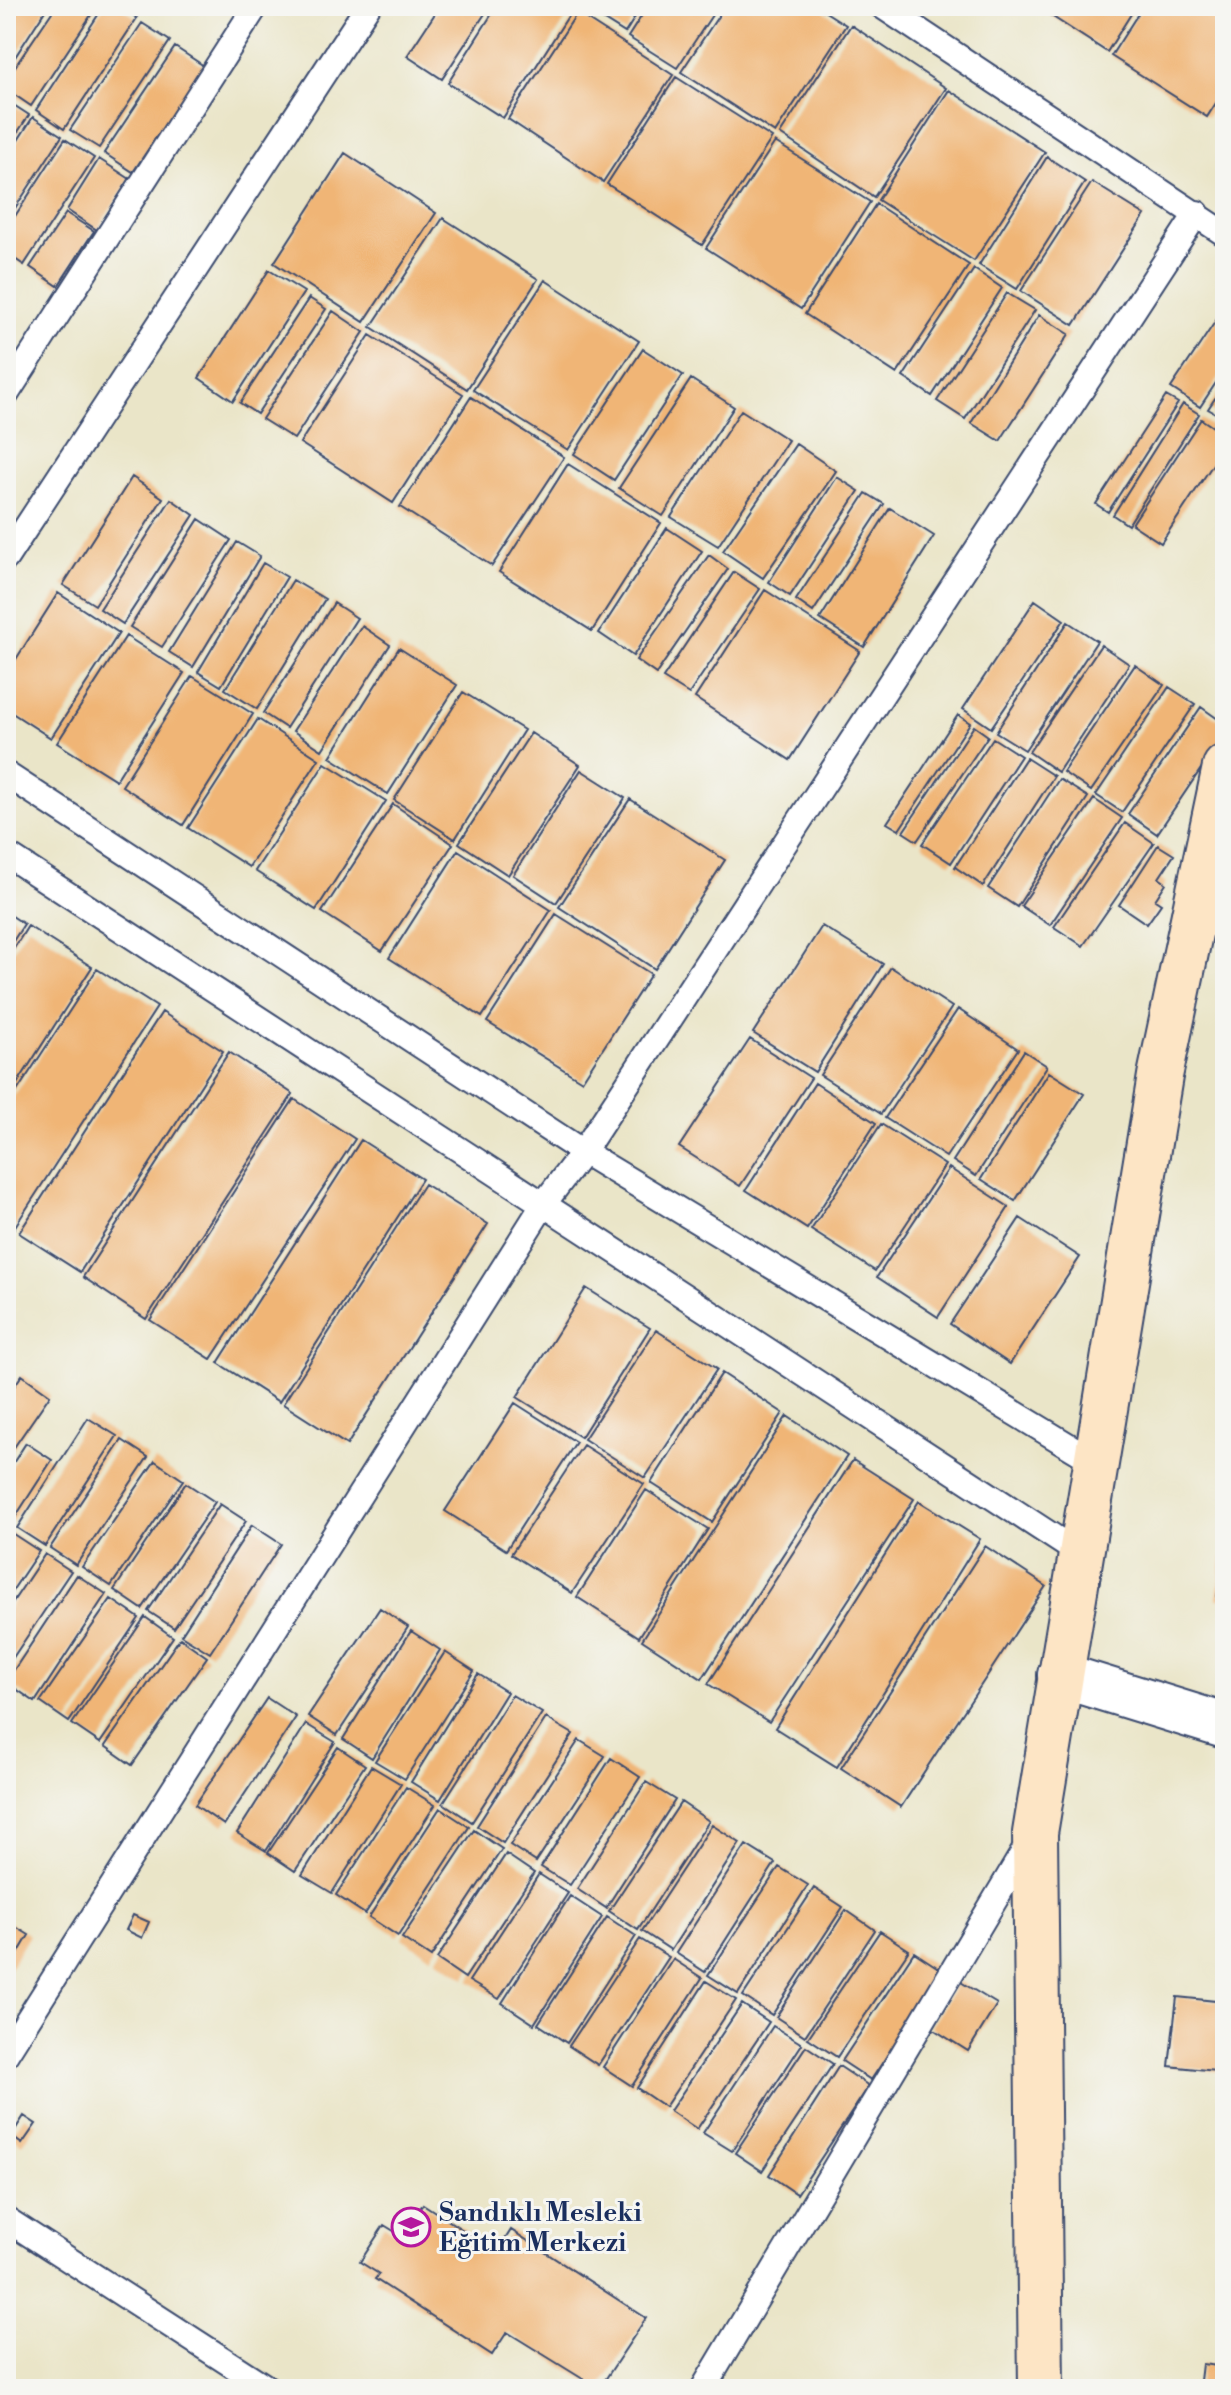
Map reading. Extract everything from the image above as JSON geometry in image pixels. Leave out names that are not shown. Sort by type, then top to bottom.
[{"type":"street","points":[[1041,2389],[1035,1833],[1160,1076],[1225,767]]},
{"type":"street","points":[[1060,1675],[1225,1726]]},
{"type":"lane","points":[[6,395],[256,6]]},
{"type":"lane","points":[[6,558],[368,6]]},
{"type":"lane","points":[[882,6],[1225,234]]},
{"type":"lane","points":[[6,2054],[545,1202],[583,1152],[1197,213]]},
{"type":"lane","points":[[6,774],[583,1152],[1094,1461]]},
{"type":"lane","points":[[6,854],[545,1202],[1080,1554]]},
{"type":"lane","points":[[703,2389],[1035,1833]]},
{"type":"lane","points":[[6,2219],[269,2389]]},
{"type":"building","points":[[48,6],[6,71],[6,8]]},
{"type":"building","points":[[56,6],[97,6],[31,106],[6,89],[6,80]]},
{"type":"building","points":[[104,6],[119,6],[137,18],[64,129],[36,110]]},
{"type":"building","points":[[440,6],[490,6],[442,79],[407,56]]},
{"type":"building","points":[[497,6],[565,6],[572,10],[503,118],[448,83]]},
{"type":"building","points":[[582,6],[642,6],[625,33]]},
{"type":"building","points":[[648,6],[718,6],[677,68],[628,37]]},
{"type":"building","points":[[725,6],[816,6],[846,25],[775,133],[681,72]]},
{"type":"building","points":[[1036,6],[1136,6],[1107,52]]},
{"type":"building","points":[[1143,6],[1225,6],[1225,89],[1207,117],[1111,56]]},
{"type":"building","points":[[577,13],[673,75],[603,182],[508,119]]},
{"type":"building","points":[[142,23],[170,41],[99,148],[70,130]]},
{"type":"building","points":[[851,25],[946,88],[874,197],[780,134]]},
{"type":"building","points":[[175,47],[204,66],[133,172],[104,153]]},
{"type":"building","points":[[676,77],[772,138],[702,245],[607,184]]},
{"type":"building","points":[[949,90],[1045,152],[974,261],[878,200]]},
{"type":"building","points":[[6,100],[29,115],[6,150]]},
{"type":"building","points":[[33,117],[62,136],[6,222],[6,159]]},
{"type":"building","points":[[65,139],[94,158],[24,265],[6,253],[6,230]]},
{"type":"building","points":[[775,142],[870,202],[801,309],[706,248]]},
{"type":"building","points":[[345,153],[436,213],[364,322],[274,263]]},
{"type":"building","points":[[1047,157],[1085,182],[1017,289],[979,265]]},
{"type":"building","points":[[99,159],[130,179],[97,230],[67,210]]},
{"type":"building","points":[[1092,182],[1145,215],[1074,325],[1021,291]]},
{"type":"building","points":[[876,204],[969,265],[897,374],[805,314]]},
{"type":"building","points":[[66,213],[94,231],[58,286],[30,267]]},
{"type":"building","points":[[443,218],[538,279],[467,389],[371,327]]},
{"type":"building","points":[[974,269],[1002,288],[932,396],[903,377]]},
{"type":"building","points":[[269,270],[304,292],[233,401],[199,378]]},
{"type":"building","points":[[545,280],[639,341],[568,450],[473,390]]},
{"type":"building","points":[[1007,293],[1035,310],[965,419],[937,401]]},
{"type":"building","points":[[309,298],[326,309],[257,414],[240,403]]},
{"type":"building","points":[[1225,307],[1225,369],[1200,407],[1171,388]]},
{"type":"building","points":[[333,311],[364,332],[294,439],[262,419]]},
{"type":"building","points":[[1039,315],[1069,334],[1000,441],[971,423]]},
{"type":"building","points":[[370,335],[463,394],[393,503],[300,443]]},
{"type":"building","points":[[643,349],[683,375],[614,480],[574,454]]},
{"type":"building","points":[[691,379],[734,407],[663,516],[619,488]]},
{"type":"building","points":[[1225,383],[1225,402],[1217,414],[1208,409]]},
{"type":"building","points":[[1166,396],[1178,403],[1108,512],[1096,504]]},
{"type":"building","points":[[471,397],[564,457],[492,566],[400,507]]},
{"type":"building","points":[[1183,404],[1199,414],[1128,525],[1113,515]]},
{"type":"building","points":[[741,410],[788,440],[718,546],[671,517]]},
{"type":"building","points":[[1201,419],[1225,435],[1225,446],[1161,543],[1132,524]]},
{"type":"building","points":[[796,444],[836,471],[763,578],[723,551]]},
{"type":"building","points":[[568,464],[661,523],[592,631],[499,572]]},
{"type":"building","points":[[132,477],[163,498],[95,605],[63,585]]},
{"type":"building","points":[[837,477],[859,491],[790,596],[769,582]]},
{"type":"building","points":[[866,493],[884,504],[813,612],[796,600]]},
{"type":"building","points":[[171,499],[194,515],[123,624],[100,609]]},
{"type":"building","points":[[890,508],[934,536],[864,647],[820,619]]},
{"type":"building","points":[[199,519],[231,540],[162,647],[130,627]]},
{"type":"building","points":[[667,528],[702,551],[633,656],[599,633]]},
{"type":"building","points":[[237,542],[260,556],[193,667],[169,652]]},
{"type":"building","points":[[709,555],[728,569],[656,674],[636,660]]},
{"type":"building","points":[[263,563],[287,577],[221,686],[198,672]]},
{"type":"building","points":[[734,572],[760,589],[689,694],[663,678]]},
{"type":"building","points":[[293,580],[325,599],[257,709],[225,689]]},
{"type":"building","points":[[765,590],[860,651],[790,760],[695,698]]},
{"type":"building","points":[[58,593],[119,633],[51,738],[6,709],[6,675]]},
{"type":"building","points":[[1035,600],[1064,620],[991,728],[963,709]]},
{"type":"building","points":[[334,603],[357,618],[286,728],[263,713]]},
{"type":"building","points":[[1068,622],[1097,641],[1025,750],[996,732]]},
{"type":"building","points":[[362,626],[390,645],[322,750],[293,731]]},
{"type":"building","points":[[126,636],[184,673],[116,780],[57,743]]},
{"type":"building","points":[[1101,645],[1129,664],[1058,772],[1029,752]]},
{"type":"building","points":[[399,648],[457,685],[388,794],[330,757]]},
{"type":"building","points":[[1135,665],[1164,685],[1091,791],[1063,772]]},
{"type":"building","points":[[192,676],[253,714],[183,825],[122,786]]},
{"type":"building","points":[[1169,687],[1195,704],[1122,812],[1096,795]]},
{"type":"building","points":[[463,692],[524,730],[455,839],[394,800]]},
{"type":"building","points":[[1201,707],[1225,724],[1225,733],[1157,834],[1128,814]]},
{"type":"building","points":[[958,715],[970,723],[899,830],[887,823]]},
{"type":"building","points":[[258,719],[319,759],[249,867],[188,828]]},
{"type":"building","points":[[974,726],[988,736],[917,841],[903,832]]},
{"type":"building","points":[[531,733],[580,765],[508,875],[459,843]]},
{"type":"building","points":[[993,738],[1021,756],[951,863],[922,844]]},
{"type":"building","points":[[1026,758],[1054,776],[983,886],[955,867]]},
{"type":"building","points":[[325,763],[386,801],[316,910],[255,871]]},
{"type":"building","points":[[581,770],[625,798],[556,903],[513,875]]},
{"type":"building","points":[[1059,779],[1088,797],[1017,907],[988,888]]},
{"type":"building","points":[[630,799],[725,860],[655,969],[559,907]]},
{"type":"building","points":[[1094,799],[1122,818],[1050,925],[1021,906]]},
{"type":"building","points":[[393,804],[453,844],[382,951],[322,912]]},
{"type":"building","points":[[1125,823],[1154,843],[1083,946],[1054,927]]},
{"type":"building","points":[[1158,845],[1174,855],[1159,878],[1166,883],[1155,900],[1161,904],[1147,924],[1119,905]]},
{"type":"building","points":[[458,850],[551,910],[482,1017],[389,958]]},
{"type":"building","points":[[6,912],[24,924],[6,952]]},
{"type":"building","points":[[556,914],[651,974],[582,1081],[487,1022]]},
{"type":"building","points":[[28,926],[92,967],[6,1101],[6,961]]},
{"type":"building","points":[[822,926],[883,964],[815,1072],[753,1033]]},
{"type":"building","points":[[891,967],[952,1007],[881,1114],[820,1075]]},
{"type":"building","points":[[97,969],[157,1007],[14,1228],[6,1223],[6,1108]]},
{"type":"building","points":[[958,1009],[1018,1049],[946,1157],[885,1118]]},
{"type":"building","points":[[162,1012],[223,1051],[80,1272],[19,1233]]},
{"type":"building","points":[[750,1039],[811,1078],[740,1186],[679,1147]]},
{"type":"building","points":[[1024,1051],[1047,1066],[976,1176],[953,1161]]},
{"type":"building","points":[[229,1052],[293,1094],[146,1319],[83,1277]]},
{"type":"building","points":[[1049,1072],[1084,1094],[1015,1201],[981,1179]]},
{"type":"building","points":[[815,1083],[876,1123],[807,1229],[746,1190]]},
{"type":"building","points":[[294,1099],[355,1139],[211,1359],[150,1320]]},
{"type":"building","points":[[881,1124],[945,1165],[875,1271],[811,1230]]},
{"type":"building","points":[[361,1140],[422,1179],[279,1402],[218,1363]]},
{"type":"building","points":[[949,1168],[1009,1207],[938,1317],[877,1277]]},
{"type":"building","points":[[424,1184],[488,1224],[347,1445],[283,1404]]},
{"type":"building","points":[[1020,1218],[1080,1257],[1010,1364],[950,1324]]},
{"type":"building","points":[[586,1288],[650,1328],[581,1437],[517,1397]]},
{"type":"building","points":[[656,1330],[717,1369],[645,1478],[584,1439]]},
{"type":"building","points":[[722,1373],[783,1413],[712,1522],[651,1483]]},
{"type":"building","points":[[22,1375],[50,1395],[6,1459],[6,1398]]},
{"type":"building","points":[[515,1403],[576,1442],[506,1550],[445,1511]]},
{"type":"building","points":[[787,1416],[847,1456],[702,1679],[642,1640]]},
{"type":"building","points":[[88,1418],[117,1436],[45,1546],[17,1528]]},
{"type":"building","points":[[122,1440],[148,1457],[76,1565],[50,1548]]},
{"type":"building","points":[[26,1443],[52,1460],[12,1522],[6,1518],[6,1474]]},
{"type":"building","points":[[583,1445],[644,1484],[572,1593],[511,1554]]},
{"type":"building","points":[[853,1460],[914,1499],[769,1722],[708,1684]]},
{"type":"building","points":[[155,1461],[183,1480],[111,1586],[82,1567]]},
{"type":"building","points":[[186,1483],[215,1502],[142,1609],[114,1590]]},
{"type":"building","points":[[646,1490],[708,1529],[639,1637],[577,1597]]},
{"type":"building","points":[[919,1501],[980,1539],[837,1767],[775,1728]]},
{"type":"building","points":[[220,1504],[246,1521],[174,1628],[148,1611]]},
{"type":"building","points":[[252,1525],[281,1544],[210,1653],[181,1635]]},
{"type":"building","points":[[10,1532],[39,1551],[6,1600],[6,1538]]},
{"type":"building","points":[[985,1546],[1046,1586],[901,1807],[841,1768]]},
{"type":"building","points":[[45,1554],[71,1571],[6,1668],[6,1612]]},
{"type":"building","points":[[1223,1555],[1225,1599],[1217,1599]]},
{"type":"building","points":[[77,1575],[106,1594],[35,1702],[6,1682]]},
{"type":"building","points":[[111,1599],[139,1618],[69,1722],[40,1702]]},
{"type":"building","points":[[380,1608],[408,1627],[337,1735],[308,1716]]},
{"type":"building","points":[[145,1617],[173,1637],[100,1743],[72,1724]]},
{"type":"building","points":[[411,1631],[440,1650],[372,1758],[343,1739]]},
{"type":"building","points":[[180,1638],[207,1657],[132,1765],[105,1746]]},
{"type":"building","points":[[445,1652],[474,1671],[405,1779],[375,1761]]},
{"type":"building","points":[[478,1674],[507,1692],[440,1800],[411,1782]]},
{"type":"building","points":[[512,1695],[542,1713],[472,1822],[443,1803]]},
{"type":"building","points":[[267,1698],[296,1717],[224,1825],[195,1805]]},
{"type":"building","points":[[546,1718],[573,1734],[503,1843],[477,1826]]},
{"type":"building","points":[[306,1724],[335,1742],[266,1851],[237,1833]]},
{"type":"building","points":[[579,1740],[605,1756],[536,1862],[510,1845]]},
{"type":"building","points":[[338,1747],[365,1765],[295,1871],[268,1853]]},
{"type":"building","points":[[611,1758],[640,1777],[570,1885],[541,1867]]},
{"type":"building","points":[[371,1766],[401,1784],[332,1893],[302,1875]]},
{"type":"building","points":[[646,1782],[675,1800],[606,1908],[577,1889]]},
{"type":"building","points":[[406,1787],[435,1805],[365,1914],[336,1895]]},
{"type":"building","points":[[681,1802],[709,1821],[638,1930],[609,1911]]},
{"type":"building","points":[[440,1808],[469,1827],[398,1936],[369,1917]]},
{"type":"building","points":[[712,1825],[740,1843],[671,1950],[642,1931]]},
{"type":"building","points":[[474,1830],[502,1849],[431,1957],[402,1938]]},
{"type":"building","points":[[746,1845],[775,1863],[705,1972],[676,1953]]},
{"type":"building","points":[[506,1854],[534,1873],[465,1978],[437,1959]]},
{"type":"building","points":[[779,1867],[808,1885],[738,1994],[708,1975]]},
{"type":"building","points":[[539,1874],[568,1893],[499,1999],[469,1981]]},
{"type":"building","points":[[814,1888],[843,1907],[772,2015],[743,1996]]},
{"type":"building","points":[[570,1896],[602,1917],[534,2024],[502,2003]]},
{"type":"building","points":[[846,1910],[875,1930],[805,2036],[776,2017]]},
{"type":"building","points":[[133,1915],[149,1922],[142,1938],[126,1930]]},
{"type":"building","points":[[607,1917],[636,1936],[567,2043],[538,2024]]},
{"type":"building","points":[[6,1921],[29,1935],[6,1974]]},
{"type":"building","points":[[880,1931],[909,1950],[837,2057],[808,2038]]},
{"type":"building","points":[[640,1939],[669,1957],[598,2065],[569,2046]]},
{"type":"building","points":[[914,1952],[943,1971],[871,2080],[842,2061]]},
{"type":"building","points":[[673,1959],[702,1978],[632,2086],[603,2067]]},
{"type":"building","points":[[706,1981],[736,2000],[665,2107],[637,2088]]},
{"type":"building","points":[[959,1981],[997,2004],[968,2051],[930,2027]]},
{"type":"building","points":[[1177,1997],[1225,2002],[1225,2072],[1169,2066]]},
{"type":"building","points":[[742,2004],[769,2022],[697,2129],[670,2111]]},
{"type":"building","points":[[773,2026],[802,2044],[732,2151],[703,2133]]},
{"type":"building","points":[[806,2046],[833,2064],[762,2171],[735,2153]]},
{"type":"building","points":[[839,2066],[869,2086],[797,2194],[769,2175]]},
{"type":"building","points":[[24,2116],[36,2124],[22,2144],[11,2136]]},
{"type":"building","points":[[423,2204],[497,2252],[511,2230],[646,2318],[599,2389],[507,2332],[492,2355],[375,2279],[379,2274],[360,2262],[384,2225],[402,2236]]},
{"type":"building","points":[[1202,2364],[1225,2367],[1225,2389],[1199,2389]]},
{"type":"place","name":"Sandıklı Mesleki Eğitim Merkezi","points":[[411,2227]]}]
